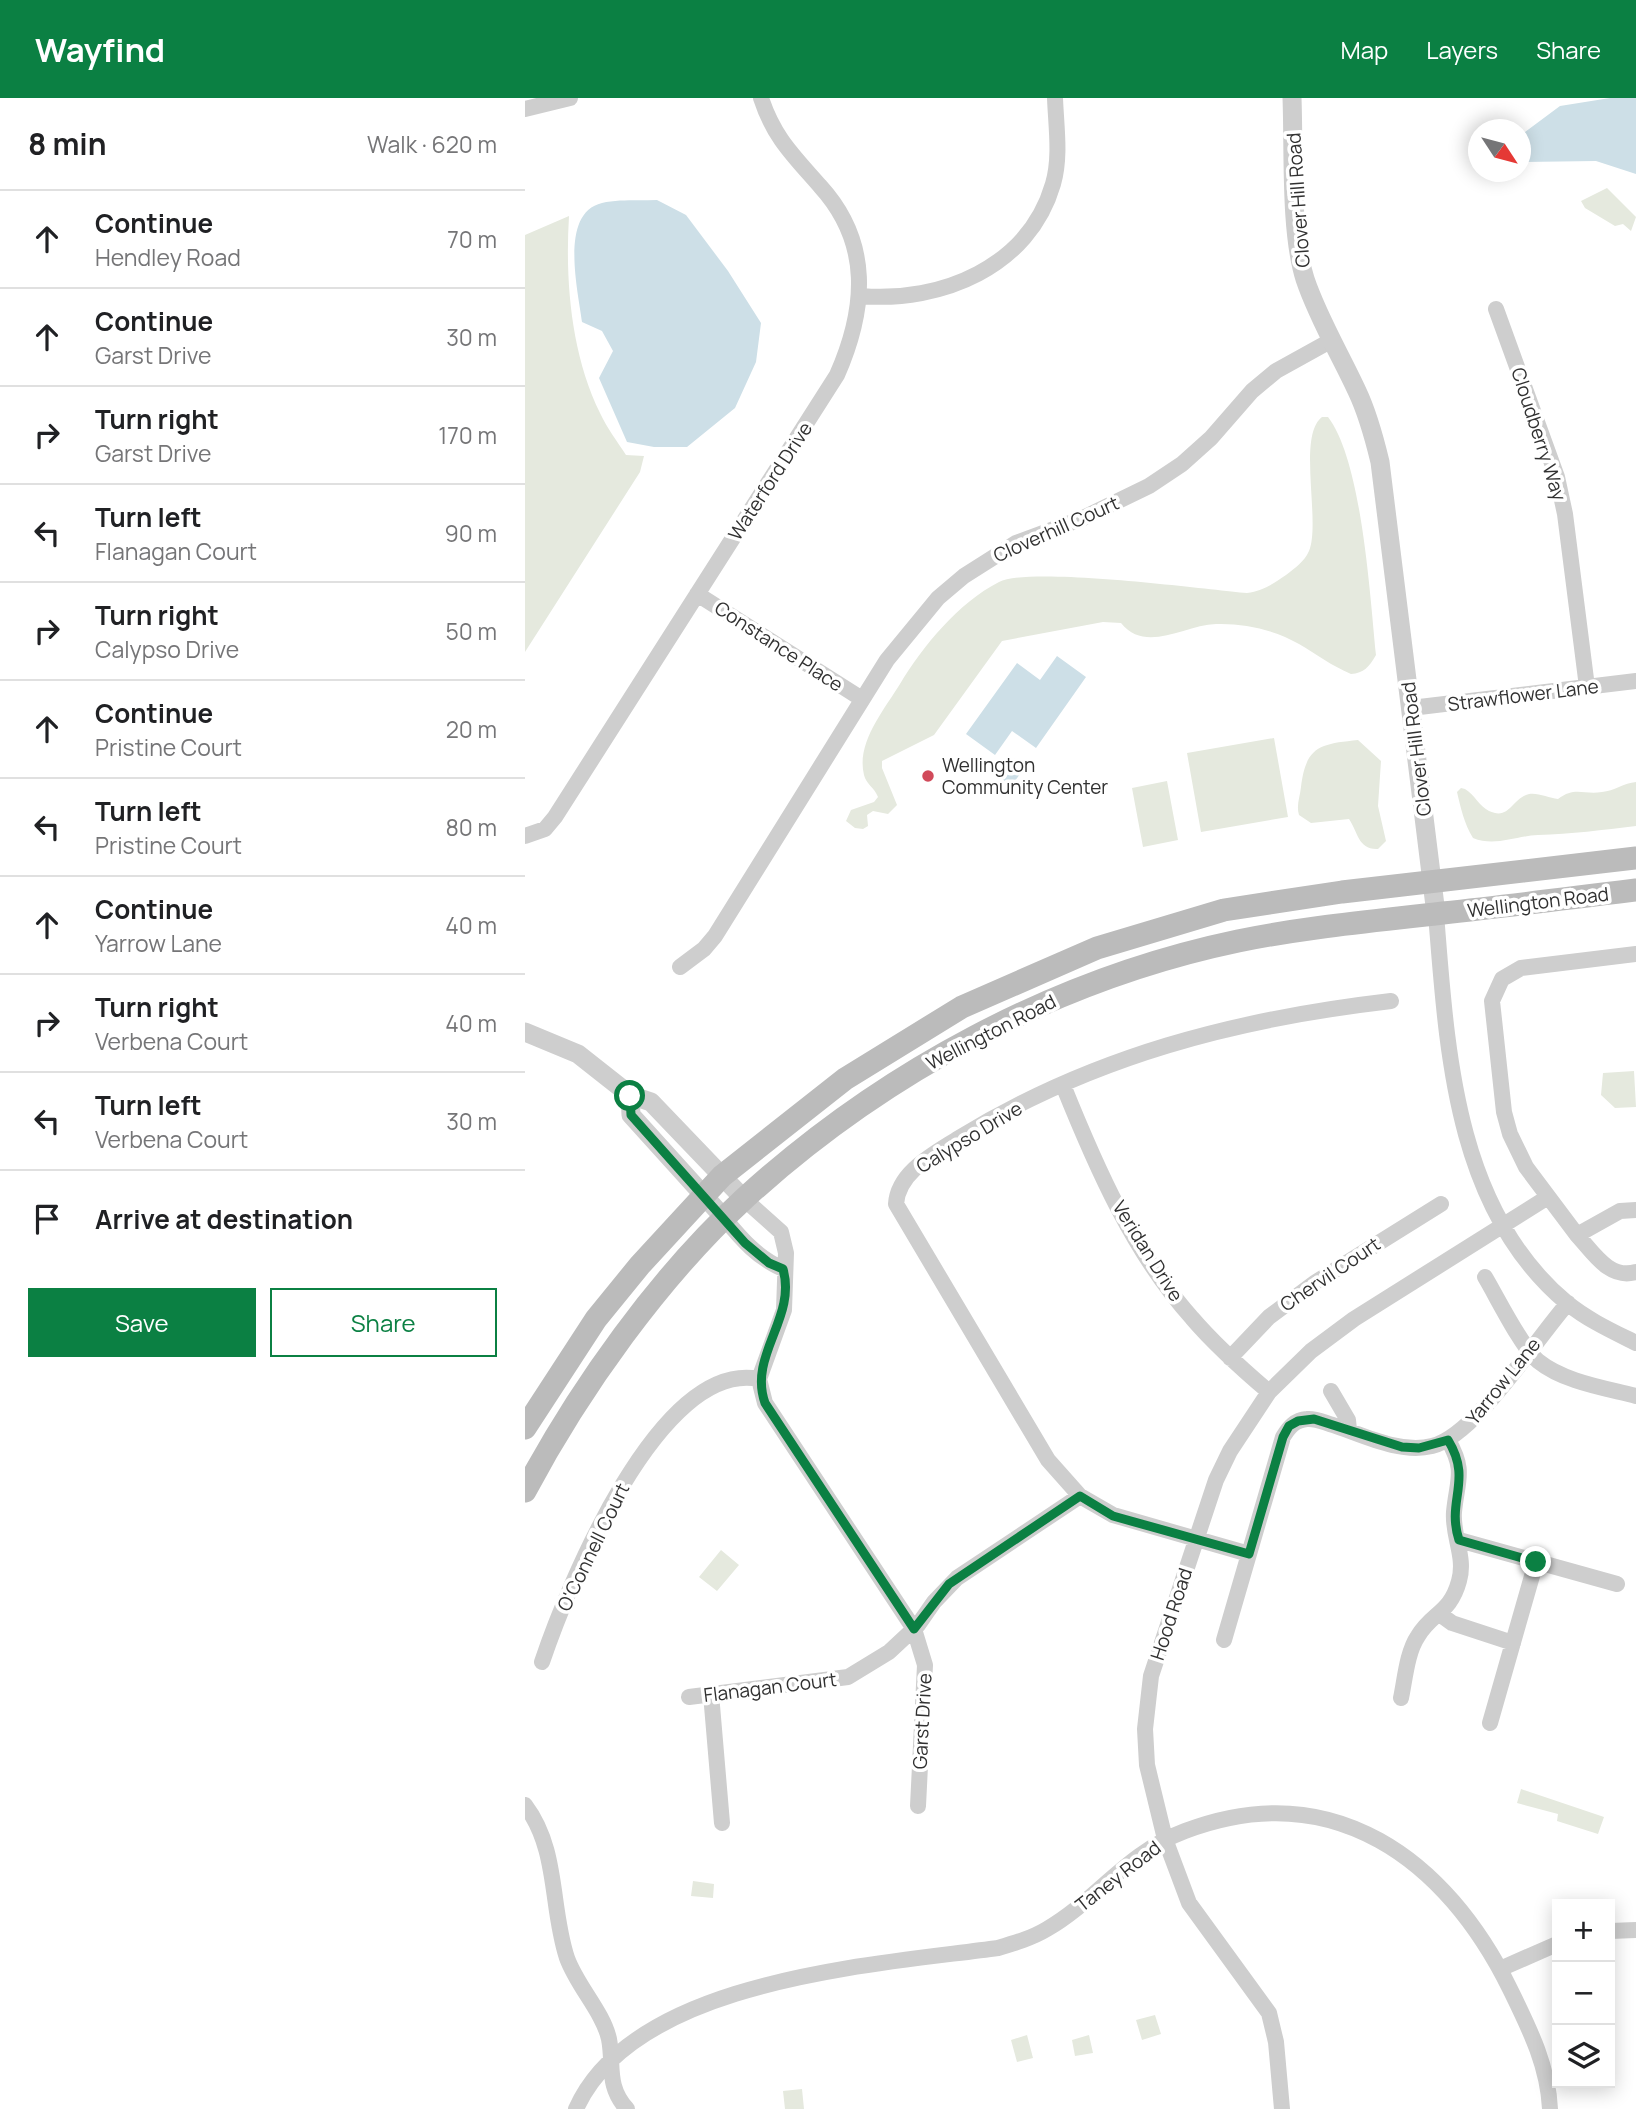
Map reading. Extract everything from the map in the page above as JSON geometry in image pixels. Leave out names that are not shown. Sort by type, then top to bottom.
[{"type":"main road","name":"Wellington Road","points":[[525,1428],[596,1319],[722,1176],[803,1110],[881,1054],[962,1007],[1097,948],[1224,910],[1636,858]]},
{"type":"main road","name":"Wellington Road","points":[[525,1491],[563,1424],[619,1341],[744,1199],[788,1161],[886,1088],[977,1036],[1060,997],[1145,966],[1238,941],[1313,927],[1636,890]]},
{"type":"street","points":[[525,109],[570,98]]},
{"type":"street","name":"Waterford Drive","points":[[525,836],[545,829],[555,817],[837,375],[848,351],[861,296],[860,276],[848,229],[828,194],[793,159],[778,138],[761,98]]},
{"type":"street","points":[[861,296],[903,298],[956,286],[997,262],[1021,239],[1047,203],[1054,181],[1057,159],[1055,98]]},
{"type":"street","name":"Clover Hill Road","points":[[1291,98],[1299,248],[1313,300],[1358,392],[1372,428],[1380,462],[1436,914],[1454,1085],[1476,1167],[1502,1224],[1534,1270],[1568,1303],[1636,1343]]},
{"type":"street","name":"Cloudberry Way","points":[[1496,309],[1557,477],[1565,514],[1587,687]]},
{"type":"street","name":"Cloverhill Court","points":[[680,967],[704,949],[715,936],[862,699],[916,622],[964,576],[1016,543],[1081,519],[1149,486],[1182,464],[1211,438],[1252,391],[1276,371],[1332,340]]},
{"type":"street","name":"Constance Place","points":[[697,594],[862,699]]},
{"type":"street","name":"Strawflower Lane","points":[[1411,708],[1636,681]]},
{"type":"street","points":[[1636,954],[1521,968],[1502,979],[1495,989],[1492,1001],[1504,1112],[1519,1155],[1577,1235],[1611,1270],[1620,1274],[1636,1272]]},
{"type":"street","name":"Calypso Drive","points":[[1249,1554],[1196,1537],[1113,1516],[1080,1496],[1048,1460],[896,1204],[901,1182],[930,1158],[984,1123],[1134,1054],[1204,1034],[1276,1018],[1391,1001]]},
{"type":"street","points":[[525,1032],[578,1054],[630,1096],[651,1102],[744,1199],[781,1232],[786,1253],[783,1269],[787,1282],[784,1310],[759,1379]]},
{"type":"street","name":"Veridan Drive","points":[[1063,1085],[1096,1162],[1144,1253],[1191,1318],[1230,1358],[1269,1392]]},
{"type":"street","points":[[630,1096],[631,1115],[745,1243],[769,1263],[783,1269]]},
{"type":"street","name":"Hood Road","points":[[1282,2109],[1276,2042],[1269,2013],[1189,1903],[1165,1839],[1147,1765],[1147,1700],[1151,1676],[1196,1537],[1230,1451],[1269,1392],[1331,1335],[1548,1197]]},
{"type":"street","name":"Chervil Court","points":[[1230,1358],[1269,1317],[1297,1296],[1378,1241],[1441,1204]]},
{"type":"street","points":[[1577,1235],[1620,1211],[1636,1210]]},
{"type":"street","points":[[1485,1277],[1535,1359],[1550,1369],[1636,1396]]},
{"type":"street","name":"Yarrow Lane","points":[[1249,1554],[1283,1437],[1289,1426],[1308,1419],[1402,1447],[1419,1448],[1448,1440],[1474,1419],[1568,1303]]},
{"type":"street","name":"O'Connell Court","points":[[542,1662],[593,1537],[612,1500],[646,1450],[680,1412],[710,1387],[733,1377],[759,1379]]},
{"type":"street","name":"Garst Drive","points":[[759,1379],[765,1403],[914,1629],[925,1665],[918,1806]]},
{"type":"street","points":[[1331,1391],[1348,1420],[1349,1430]]},
{"type":"street","points":[[1401,1698],[1415,1640],[1426,1624],[1441,1615],[1453,1599],[1460,1579],[1459,1540],[1454,1524],[1461,1483],[1460,1468],[1448,1440]]},
{"type":"street","name":"Flanagan Court","points":[[688,1697],[848,1677],[888,1652],[914,1629],[949,1584],[1080,1496]]},
{"type":"street","points":[[1459,1540],[1617,1584]]},
{"type":"street","points":[[1224,1640],[1249,1554]]},
{"type":"street","points":[[1490,1723],[1536,1562]]},
{"type":"street","points":[[1441,1615],[1452,1623],[1513,1643]]},
{"type":"street","points":[[711,1694],[722,1823]]},
{"type":"street","points":[[525,1805],[546,1846],[568,1958],[609,2039],[614,2091],[627,2109]]},
{"type":"street","name":"Taney Road","points":[[576,2109],[595,2076],[610,2060],[644,2034],[725,1997],[757,1986],[798,1977],[998,1948],[1023,1940],[1069,1914],[1107,1879],[1165,1839],[1202,1825],[1264,1814],[1320,1818],[1350,1827],[1395,1849],[1446,1891],[1479,1932],[1500,1969],[1538,2049],[1550,2109]]},
{"type":"street","points":[[1615,1931],[1636,1930]]},
{"type":"street","points":[[1500,1969],[1552,1946]]},
{"type":"shaded area","points":[[1610,98],[1636,98],[1636,174],[1596,161],[1531,162],[1531,128],[1560,106]]},
{"type":"shaded area","points":[[1607,188],[1636,217],[1631,231],[1623,224],[1615,226],[1585,208],[1581,201]]},
{"type":"shaded area","points":[[657,200],[686,215],[728,271],[761,323],[756,362],[735,408],[687,447],[654,447],[627,442],[599,378],[613,351],[602,331],[582,322],[577,291],[574,254],[576,237],[580,221],[589,210],[602,203]]},
{"type":"shaded area","points":[[569,216],[569,291],[582,366],[600,413],[626,455],[644,456],[640,472],[525,652],[525,235]]},
{"type":"shaded area","points":[[1322,417],[1328,417],[1340,437],[1357,496],[1363,530],[1376,655],[1366,669],[1351,674],[1290,639],[1259,628],[1237,625],[1216,624],[1154,637],[1131,632],[1121,623],[1103,622],[1002,641],[934,735],[882,761],[882,768],[897,805],[888,814],[873,811],[867,815],[868,826],[863,829],[855,828],[846,821],[851,810],[874,802],[878,797],[865,778],[864,751],[873,727],[919,655],[969,601],[999,582],[1045,576],[1079,577],[1247,593],[1268,587],[1302,562],[1309,551],[1312,538],[1311,442],[1315,427]]},
{"type":"shaded area","points":[[1057,656],[1086,677],[1036,748],[1012,731],[995,755],[966,734],[1017,663],[1040,680]]},
{"type":"shaded area","points":[[1274,738],[1288,817],[1201,832],[1187,753]]},
{"type":"shaded area","points":[[1358,740],[1381,761],[1378,806],[1386,841],[1378,849],[1371,849],[1362,843],[1349,819],[1311,823],[1299,815],[1298,811],[1303,773],[1311,755],[1334,743]]},
{"type":"shaded area","points":[[1014,758],[1026,766],[1012,785],[1003,787],[1000,777]]},
{"type":"shaded area","points":[[1167,781],[1178,840],[1143,847],[1132,788]]},
{"type":"shaded area","points":[[1636,782],[1636,826],[1497,841],[1473,838],[1457,792],[1461,788],[1465,789],[1489,811],[1501,813],[1530,794],[1558,799],[1569,793],[1595,793]]},
{"type":"shaded area","points":[[1634,1071],[1636,1107],[1615,1108],[1601,1095],[1603,1073]]},
{"type":"shaded area","points":[[721,1550],[739,1565],[717,1591],[699,1577]]},
{"type":"shaded area","points":[[1521,1789],[1604,1817],[1598,1834],[1557,1821],[1558,1814],[1517,1803]]},
{"type":"shaded area","points":[[693,1881],[714,1884],[713,1898],[691,1896]]},
{"type":"shaded area","points":[[1155,2015],[1161,2034],[1142,2040],[1136,2020]]},
{"type":"shaded area","points":[[1027,2035],[1033,2058],[1017,2062],[1011,2040]]},
{"type":"shaded area","points":[[1089,2035],[1093,2053],[1075,2056],[1072,2040]]},
{"type":"shaded area","points":[[802,2089],[804,2109],[785,2109],[783,2091]]},
{"type":"place","name":"Wellington Community Center","points":[[928,776]]},
{"type":"route","points":[[630,1096],[631,1115],[745,1243],[769,1263],[783,1269],[787,1296],[761,1367],[759,1388],[765,1403],[914,1629],[949,1584],[1080,1496],[1113,1516],[1196,1537],[1249,1554],[1283,1437],[1289,1426],[1308,1419],[1402,1447],[1434,1446],[1448,1440],[1460,1468],[1461,1483],[1454,1509],[1454,1524],[1459,1540],[1536,1562]]}]
